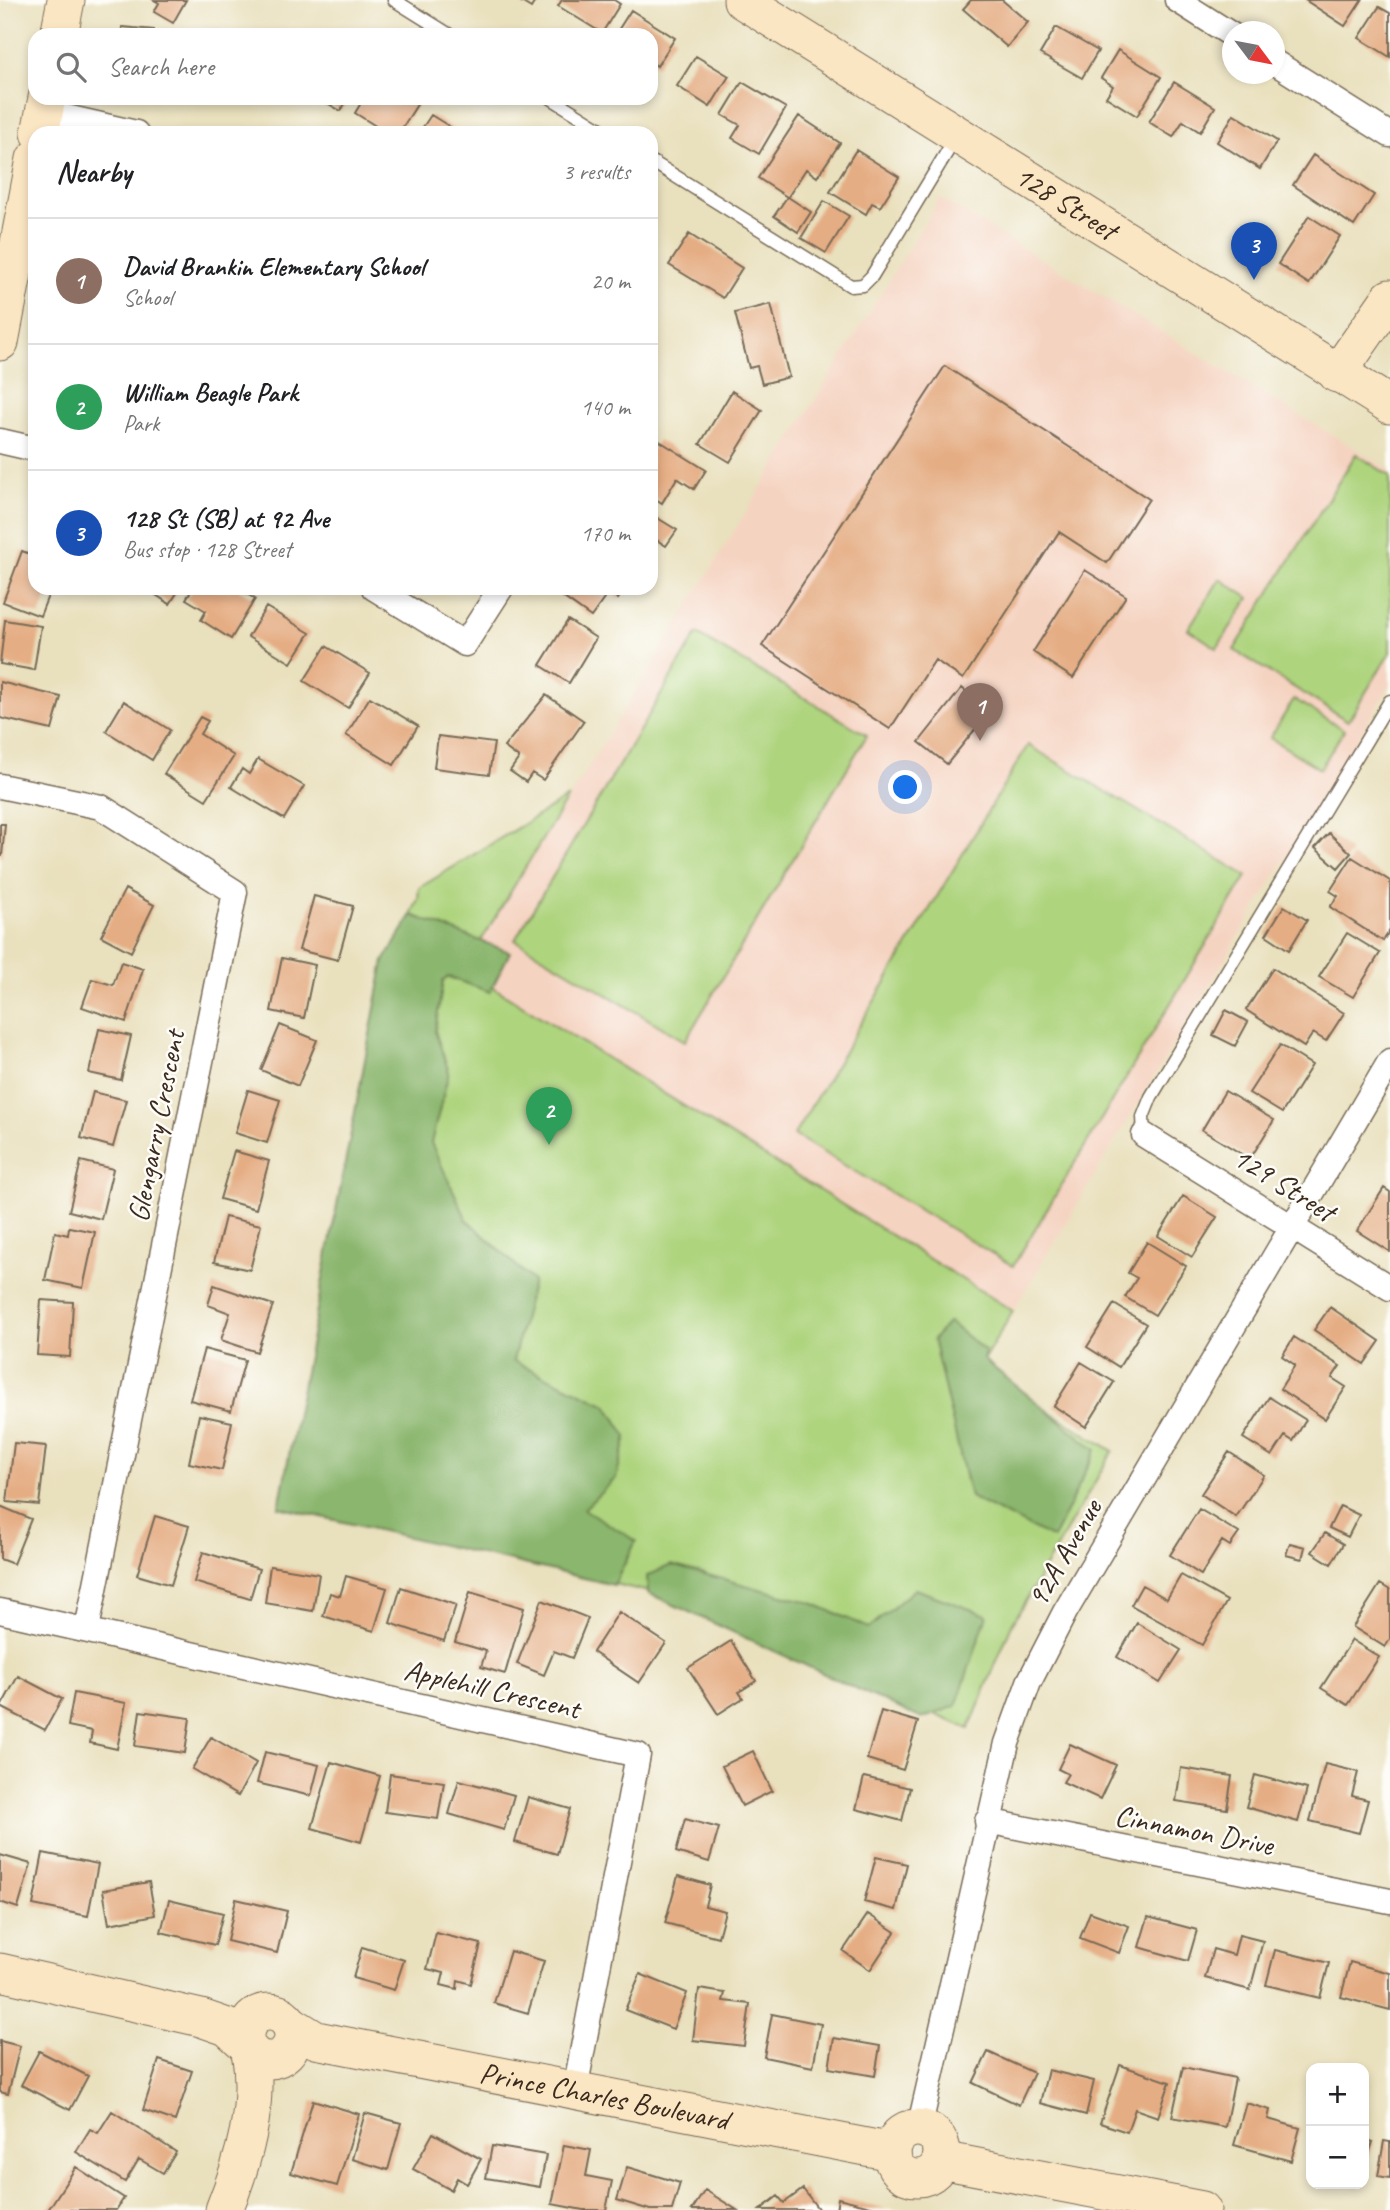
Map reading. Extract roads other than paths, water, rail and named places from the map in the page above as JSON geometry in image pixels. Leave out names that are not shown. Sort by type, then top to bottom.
[{"type":"street","points":[[60,28],[66,0]]},
{"type":"street","name":"128 Street","points":[[742,0],[1390,405]]},
{"type":"street","points":[[1177,0],[1222,28]]},
{"type":"street","points":[[1285,68],[1390,135]]},
{"type":"street","points":[[44,114],[102,126]]},
{"type":"street","points":[[0,342],[28,196]]},
{"type":"street","points":[[1337,374],[1390,298]]},
{"type":"street","points":[[0,441],[28,447]]},
{"type":"street","points":[[385,595],[465,644],[496,595]]},
{"type":"street","name":"Glengarry Crescent","points":[[0,786],[101,807],[235,892],[87,1629]]},
{"type":"street","name":"92A Avenue","points":[[906,2141],[1007,1743],[1029,1682],[1065,1612],[1390,1061]]},
{"type":"street","name":"129 Street","points":[[1144,1135],[1390,1288]]},
{"type":"street","name":"Applehill Crescent","points":[[0,1611],[638,1755],[575,2090]]},
{"type":"street","name":"Cinnamon Drive","points":[[987,1821],[1390,1900]]},
{"type":"street","name":"Prince Charles Boulevard","points":[[0,1972],[201,2018],[275,2040],[906,2141]]},
{"type":"street","points":[[224,2210],[239,2174],[252,2110],[275,2040]]},
{"type":"street","points":[[906,2141],[895,2165],[900,2172],[915,2178],[931,2174],[941,2160],[1202,2210]]},
{"type":"lane","points":[[394,0],[439,28]]},
{"type":"lane","points":[[562,105],[596,126]]},
{"type":"lane","points":[[658,165],[851,286],[863,285],[872,275],[957,136]]},
{"type":"lane","points":[[1144,1135],[1143,1117],[1151,1097],[1390,701]]},
{"type":"place","name":"128 St (SB) at 92 Ave","points":[[1254,280]]},
{"type":"place","name":"David Brankin Elementary School","points":[[980,741]]},
{"type":"place","name":"William Beagle Park","points":[[549,1145]]}]
